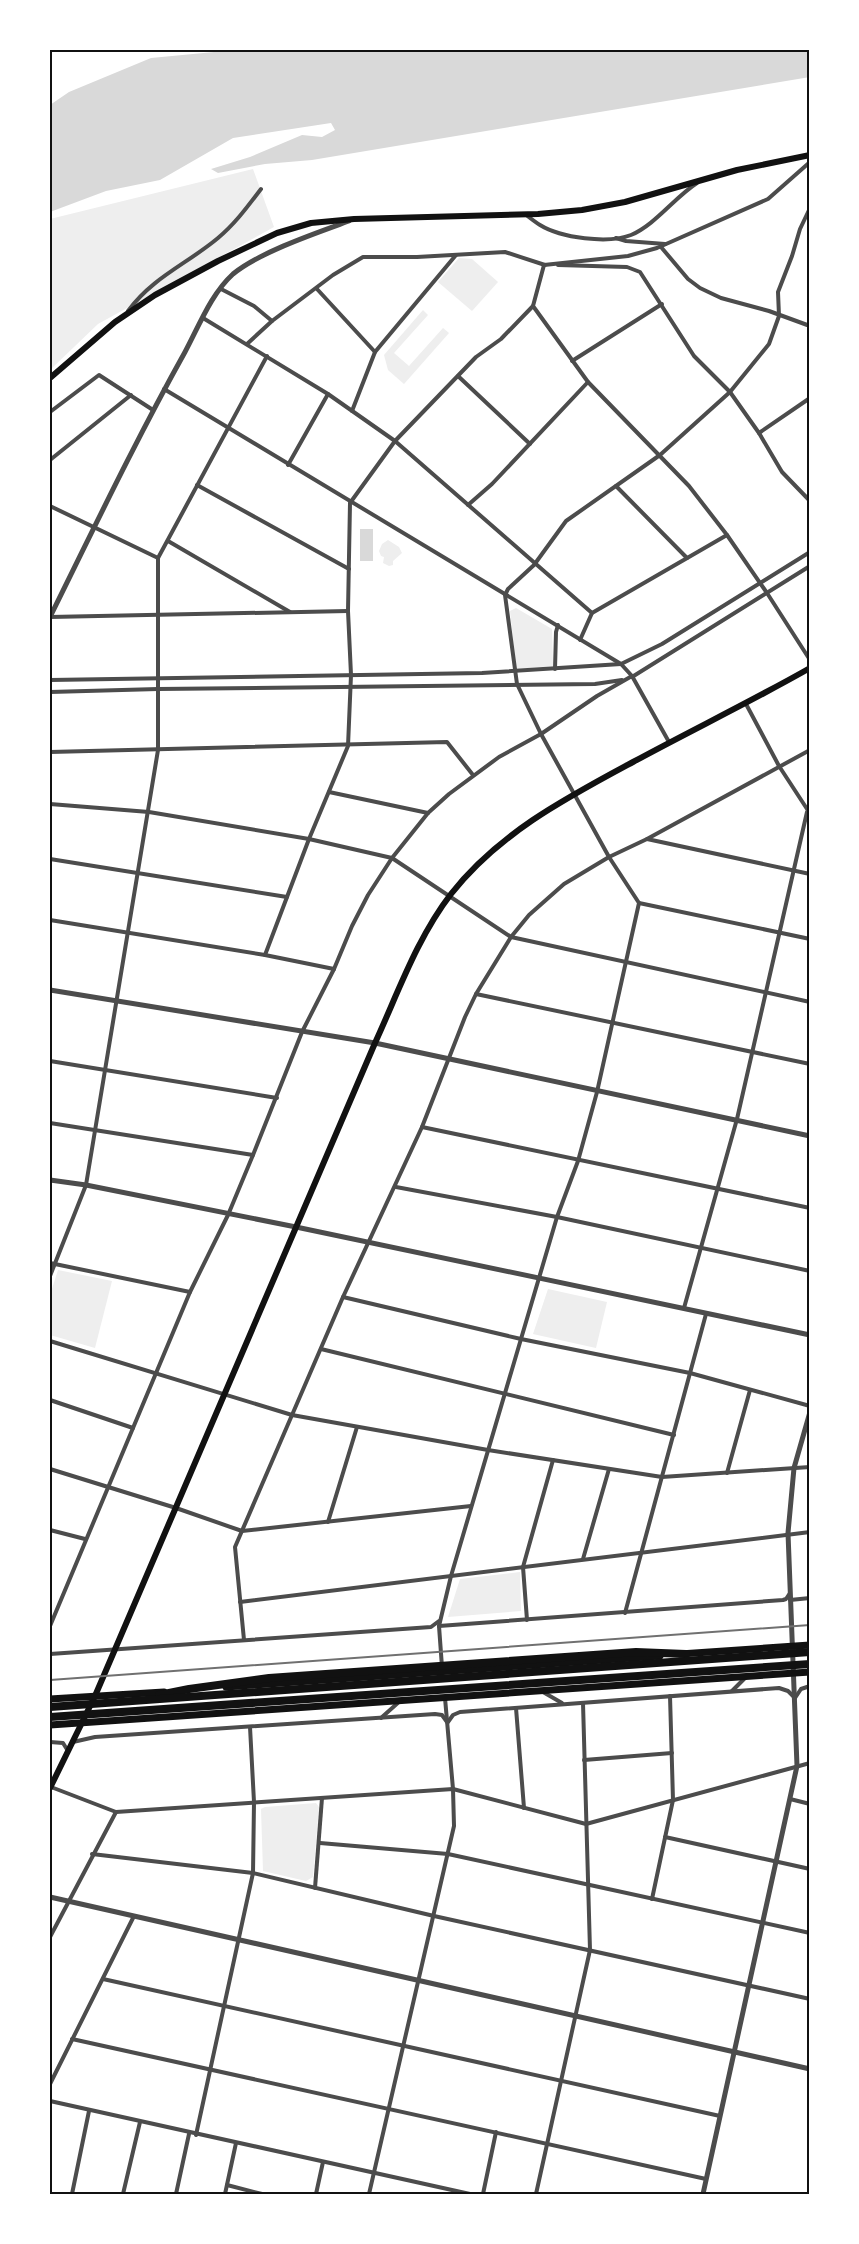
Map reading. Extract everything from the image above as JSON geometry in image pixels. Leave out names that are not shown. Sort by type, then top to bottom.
[{"type":"highway","points":[[50,1699],[810,1645]]},
{"type":"highway","points":[[129,1702],[189,1689],[269,1678],[636,1652],[686,1654]]},
{"type":"highway","points":[[50,1707],[810,1652]]},
{"type":"highway","points":[[50,1717],[810,1665]]},
{"type":"highway","points":[[50,1725],[810,1672]]},
{"type":"main road","points":[[50,378],[124,316],[155,295],[277,233],[311,223],[354,219],[582,210],[625,202],[737,170],[810,155]]},
{"type":"main road","points":[[50,1787],[95,1696],[375,1043],[419,945],[450,895],[469,872],[500,843],[530,820],[669,742],[746,704],[810,668]]},
{"type":"street","points":[[544,265],[628,256],[661,247],[768,199],[810,162]]},
{"type":"street","points":[[525,214],[542,227],[573,236],[589,239],[632,235],[700,181]]},
{"type":"street","points":[[124,316],[139,295],[160,277],[220,237],[261,189]]},
{"type":"street","points":[[810,208],[800,229],[778,292],[779,314],[769,344],[730,392],[660,455],[566,521],[534,565],[508,589],[505,595],[517,684],[541,734],[609,857],[639,903],[810,939]]},
{"type":"street","points":[[348,611],[50,617],[153,410],[220,289],[234,274],[258,260],[296,241],[354,219]]},
{"type":"street","points":[[615,238],[667,244]]},
{"type":"street","points":[[661,247],[688,279],[700,288],[738,304],[779,314],[810,326]]},
{"type":"street","points":[[247,344],[272,321],[317,289],[333,274],[363,257],[505,252],[544,265],[627,267],[640,272],[694,356],[730,392],[759,433],[782,472],[810,501]]},
{"type":"street","points":[[352,411],[375,352],[456,255]]},
{"type":"street","points":[[265,955],[309,839],[348,746],[351,675],[348,611],[350,503],[395,441],[476,357],[501,339],[534,306],[544,265]]},
{"type":"street","points":[[220,289],[254,306],[272,321]]},
{"type":"street","points":[[317,289],[375,352]]},
{"type":"street","points":[[572,361],[662,304]]},
{"type":"street","points":[[534,306],[588,382],[689,486],[760,582],[810,660]]},
{"type":"street","points":[[203,318],[328,394],[395,441],[534,565],[592,613]]},
{"type":"street","points":[[50,1276],[52,1263],[86,1185],[149,812],[158,750],[158,558],[267,356]]},
{"type":"street","points":[[50,412],[99,375],[153,410]]},
{"type":"street","points":[[458,376],[530,444]]},
{"type":"street","points":[[468,505],[492,484],[588,382]]},
{"type":"street","points":[[164,389],[621,664],[632,676],[669,742]]},
{"type":"street","points":[[288,465],[328,394]]},
{"type":"street","points":[[50,460],[131,395]]},
{"type":"street","points":[[759,433],[809,400]]},
{"type":"street","points":[[197,485],[349,569]]},
{"type":"street","points":[[616,486],[687,558]]},
{"type":"street","points":[[50,506],[158,558]]},
{"type":"street","points":[[580,640],[592,613],[727,535]]},
{"type":"street","points":[[168,541],[290,612]]},
{"type":"street","points":[[50,680],[515,672],[621,664],[662,644],[810,552]]},
{"type":"street","points":[[50,1626],[190,1292],[228,1215],[302,1032],[368,895],[392,858],[428,813],[473,775],[810,566]]},
{"type":"street","points":[[555,669],[558,625]]},
{"type":"street","points":[[50,692],[158,688],[595,684],[618,681],[632,676]]},
{"type":"street","points":[[684,1309],[737,1119],[808,812],[779,766],[746,704]]},
{"type":"street","points":[[50,752],[447,742],[473,775]]},
{"type":"street","points":[[244,1640],[235,1547],[343,1297],[396,1187],[476,994],[511,937],[529,915],[564,884],[609,857],[647,839],[810,750]]},
{"type":"street","points":[[329,792],[428,813]]},
{"type":"street","points":[[50,804],[149,812],[309,839],[392,858],[511,937],[810,1002]]},
{"type":"street","points":[[647,839],[810,874]]},
{"type":"street","points":[[50,859],[287,897]]},
{"type":"street","points":[[369,2194],[454,1826],[440,1620],[471,1506],[557,1217],[578,1161],[597,1092],[639,903]]},
{"type":"street","points":[[50,920],[265,955],[334,969]]},
{"type":"street","points":[[50,990],[375,1043],[810,1136]]},
{"type":"street","points":[[476,994],[810,1064]]},
{"type":"street","points":[[50,1061],[277,1098]]},
{"type":"street","points":[[50,1123],[253,1155]]},
{"type":"street","points":[[422,1127],[810,1208]]},
{"type":"street","points":[[50,1180],[86,1185],[296,1227],[810,1335]]},
{"type":"street","points":[[396,1187],[701,1246],[810,1271]]},
{"type":"street","points":[[52,1263],[190,1292]]},
{"type":"street","points":[[343,1297],[521,1339],[690,1373],[810,1406]]},
{"type":"street","points":[[626,1613],[706,1314]]},
{"type":"street","points":[[50,1341],[155,1375],[292,1415],[553,1460],[662,1477],[810,1467]]},
{"type":"street","points":[[321,1348],[674,1435]]},
{"type":"street","points":[[727,1473],[750,1389]]},
{"type":"street","points":[[50,1400],[133,1428]]},
{"type":"street","points":[[703,2194],[797,1766],[788,1533],[794,1468],[810,1412]]},
{"type":"street","points":[[328,1522],[357,1427]]},
{"type":"street","points":[[527,1620],[523,1567],[553,1460]]},
{"type":"street","points":[[583,1559],[609,1468]]},
{"type":"street","points":[[50,1469],[242,1531],[471,1506]]},
{"type":"street","points":[[50,1530],[85,1539]]},
{"type":"street","points":[[240,1602],[810,1532]]},
{"type":"street","points":[[439,1626],[783,1600],[790,1592]]},
{"type":"street","points":[[790,1600],[810,1598]]},
{"type":"street","points":[[50,1654],[431,1627],[440,1620]]},
{"type":"street","points":[[731,1692],[746,1677]]},
{"type":"street","points":[[795,1698],[801,1689],[810,1686]]},
{"type":"street","points":[[448,1723],[456,1713],[779,1688],[788,1691],[795,1698]]},
{"type":"street","points":[[541,1691],[565,1704]]},
{"type":"street","points":[[652,1899],[673,1800],[670,1696]]},
{"type":"street","points":[[381,1718],[400,1700]]},
{"type":"street","points":[[536,2194],[590,1950],[583,1703]]},
{"type":"street","points":[[516,1707],[524,1808]]},
{"type":"street","points":[[73,1742],[95,1737],[438,1714],[448,1723]]},
{"type":"street","points":[[196,2135],[253,1873],[254,1802],[250,1727]]},
{"type":"street","points":[[50,1742],[63,1743],[68,1751]]},
{"type":"street","points":[[584,1760],[672,1753]]},
{"type":"street","points":[[50,1787],[116,1812],[453,1789],[586,1824],[810,1763]]},
{"type":"street","points":[[315,1888],[322,1798]]},
{"type":"street","points":[[790,1799],[810,1804]]},
{"type":"street","points":[[50,1937],[116,1812]]},
{"type":"street","points":[[665,1837],[810,1869]]},
{"type":"street","points":[[320,1844],[448,1854],[810,1933]]},
{"type":"street","points":[[93,1854],[253,1873],[434,1916],[810,1999]]},
{"type":"street","points":[[50,1897],[810,2069]]},
{"type":"street","points":[[50,2084],[134,1916]]},
{"type":"street","points":[[103,1979],[562,2079],[720,2116]]},
{"type":"street","points":[[72,2039],[706,2179]]},
{"type":"street","points":[[50,2102],[470,2194]]},
{"type":"street","points":[[72,2194],[89,2111]]},
{"type":"street","points":[[123,2194],[140,2122]]},
{"type":"street","points":[[483,2194],[496,2132]]},
{"type":"street","points":[[176,2194],[189,2134]]},
{"type":"street","points":[[225,2194],[236,2143]]},
{"type":"street","points":[[316,2194],[323,2162]]},
{"type":"street","points":[[227,2186],[262,2194]]},
{"type":"shaded area","points":[[235,50],[809,50],[810,77],[312,160],[265,164],[218,173],[211,169],[250,157],[302,135],[322,137],[335,130],[331,123],[233,138],[160,180],[106,191],[50,212],[50,105],[69,92],[151,58]]},
{"type":"shaded area","points":[[253,169],[274,227],[98,324],[50,370],[50,219]]},
{"type":"shaded area","points":[[459,258],[472,259],[498,282],[472,311],[438,282]]},
{"type":"shaded area","points":[[423,310],[428,315],[394,353],[409,366],[443,328],[449,333],[404,384],[388,370],[384,355]]},
{"type":"shaded area","points":[[360,529],[373,529],[373,561],[360,561]]},
{"type":"shaded area","points":[[388,540],[399,547],[402,553],[393,561],[393,565],[389,566],[383,563],[384,557],[379,551],[382,544]]},
{"type":"shaded area","points":[[516,608],[552,629],[553,666],[516,669],[510,611]]},
{"type":"shaded area","points":[[58,1270],[112,1281],[95,1348],[50,1335],[50,1295]]},
{"type":"shaded area","points":[[548,1289],[607,1302],[596,1348],[533,1334]]},
{"type":"shaded area","points":[[520,1572],[521,1611],[448,1617],[460,1579]]},
{"type":"shaded area","points":[[316,1803],[319,1807],[313,1877],[306,1881],[263,1871],[261,1809]]},
{"type":"railway","points":[[50,1680],[810,1625]]}]
